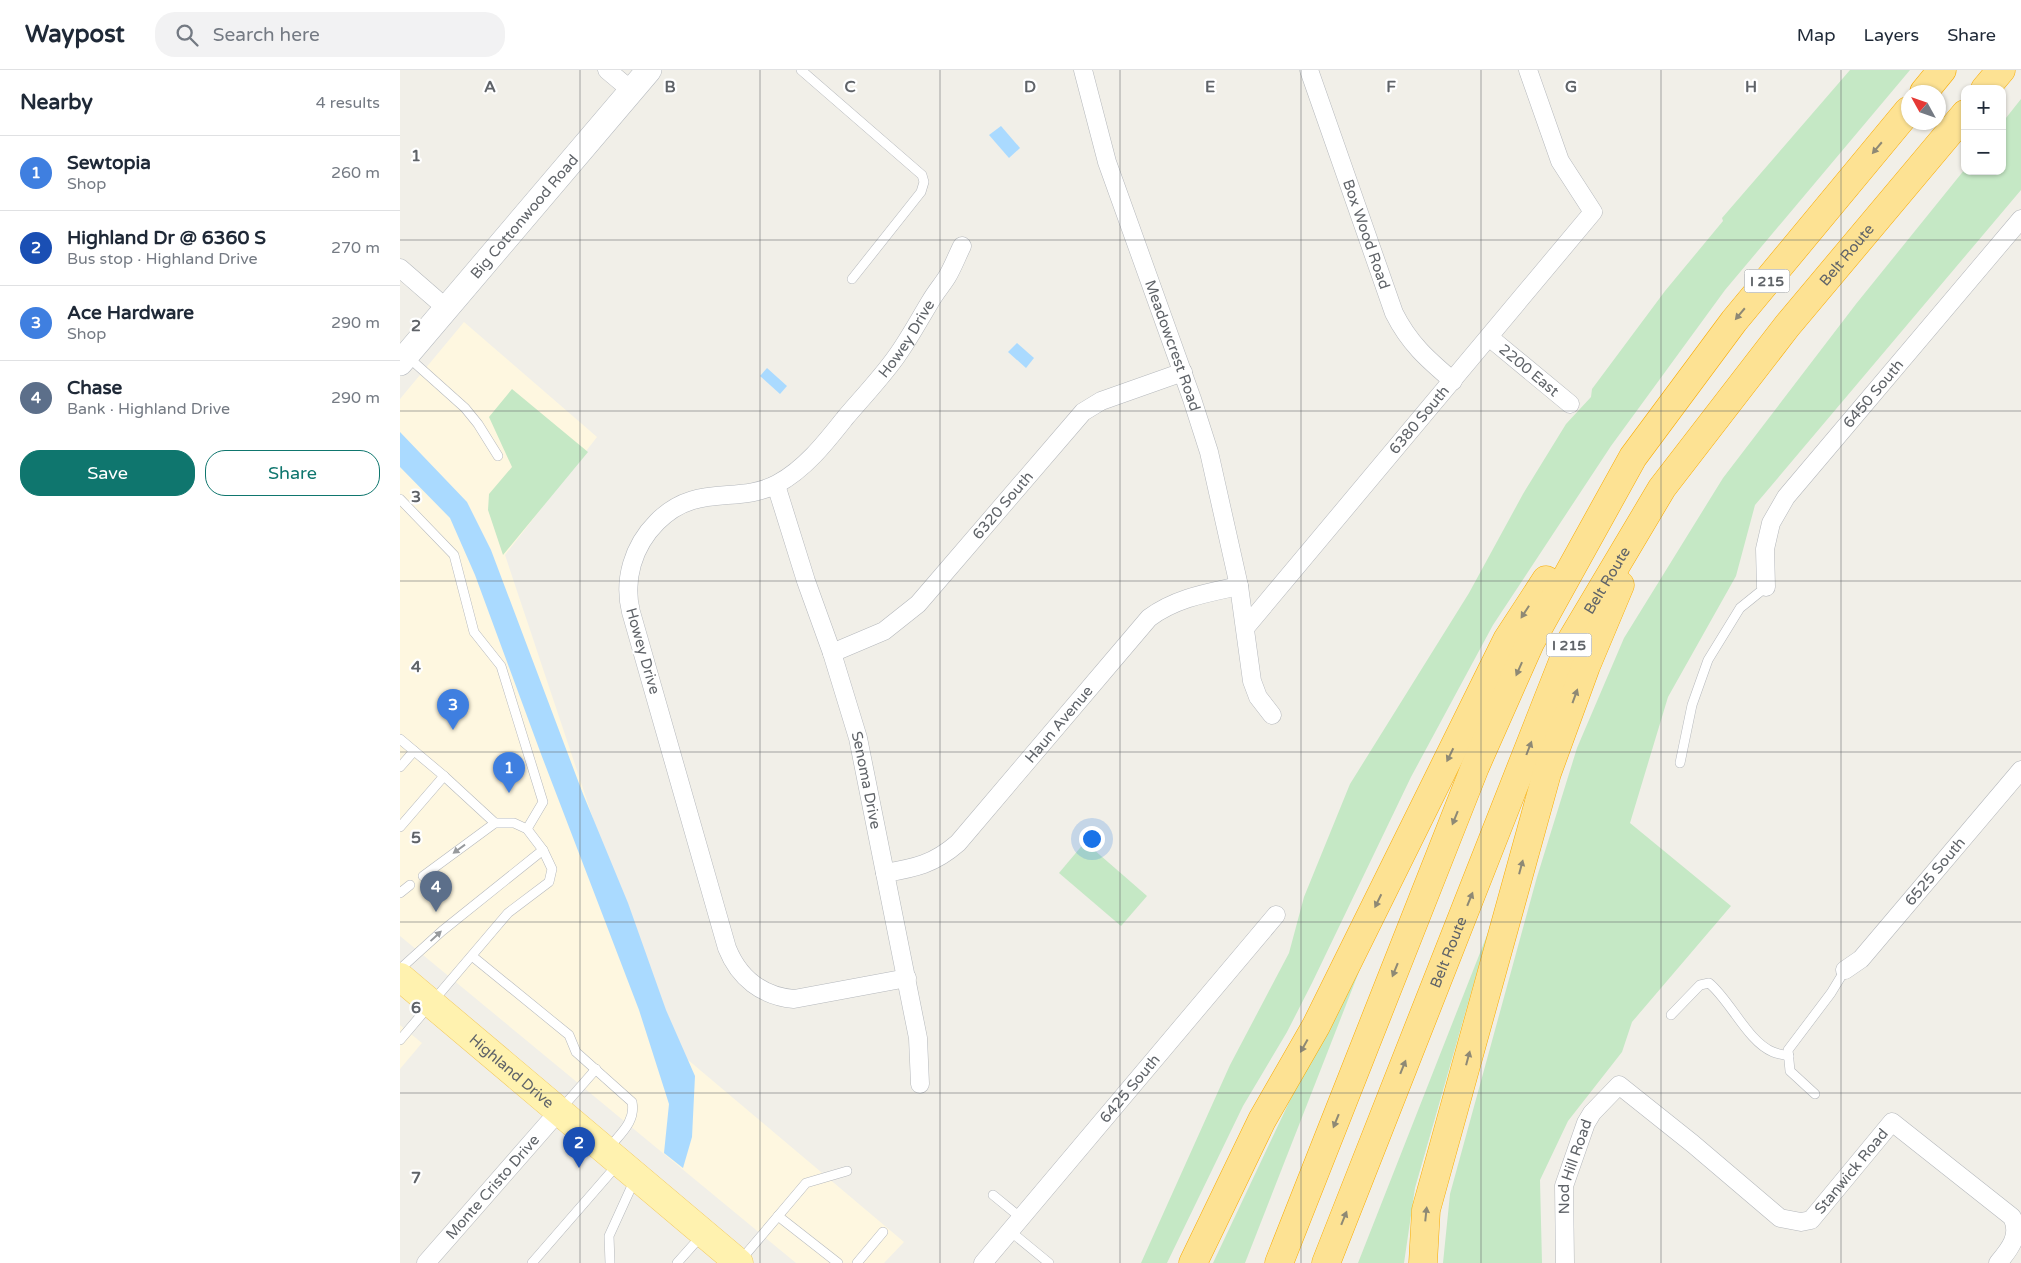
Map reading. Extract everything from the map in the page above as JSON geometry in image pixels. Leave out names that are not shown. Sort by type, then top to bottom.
[{"type":"highway","points":[[1930,85],[1942,70]]},
{"type":"highway","points":[[1989,85],[2001,70]]},
{"type":"highway","name":"I 215","points":[[1280,1263],[1483,749],[1530,643],[1633,457],[1734,320],[1901,119]]},
{"type":"highway","name":"Belt Route","points":[[1326,1263],[1570,640],[1662,488],[1787,326],[1961,119]]},
{"type":"highway","points":[[1193,1263],[1262,1120],[1316,1026],[1507,640],[1588,516],[1633,457]]},
{"type":"highway","points":[[1423,1263],[1426,1210],[1547,773],[1586,666],[1662,488]]},
{"type":"main road","name":"Big Cottonwood Road","points":[[403,359],[649,70]]},
{"type":"main road","name":"Highland Drive","points":[[400,977],[739,1263]]},
{"type":"street","points":[[607,70],[632,91]]},
{"type":"street","name":"Meadowcrest Road","points":[[1083,70],[1107,162],[1183,372],[1209,452],[1239,586],[1254,689],[1272,715]]},
{"type":"street","name":"Box Wood Road","points":[[1309,70],[1394,313],[1415,348],[1453,381]]},
{"type":"street","name":"6380 South","points":[[1246,627],[1593,212],[1560,161],[1528,70]]},
{"type":"street","name":"6450 South","points":[[1766,587],[1765,550],[1771,523],[1786,497],[2021,218]]},
{"type":"street","name":"Howey Drive","points":[[907,978],[794,999],[783,998],[762,990],[748,980],[737,968],[728,948],[631,612],[628,584],[632,564],[640,542],[657,522],[678,506],[701,497],[750,492],[776,485],[794,472],[820,448],[886,370],[905,344],[946,277],[962,246]]},
{"type":"street","points":[[400,268],[446,308]]},
{"type":"street","name":"2200 East","points":[[1489,337],[1570,404]]},
{"type":"street","name":"6320 South","points":[[832,653],[884,631],[918,604],[1083,412],[1101,401],[1183,372]]},
{"type":"street","name":"Senoma Drive","points":[[776,485],[858,738],[918,1038],[920,1084]]},
{"type":"street","name":"Haun Avenue","points":[[885,873],[929,863],[943,856],[958,843],[1149,618],[1169,605],[1180,601],[1239,586]]},
{"type":"street","name":"6525 South","points":[[1845,970],[1861,959],[2021,770]]},
{"type":"street","name":"6425 South","points":[[983,1263],[1276,915]]},
{"type":"street","name":"Nod Hill Road","points":[[1565,1263],[1564,1186],[1586,1123],[1592,1112],[1619,1085]]},
{"type":"street","name":"Stanwick Road","points":[[1619,1085],[1780,1218],[1800,1222],[1810,1220],[1892,1122],[2012,1217],[2017,1223],[2018,1237],[1998,1263]]},
{"type":"street","name":"Monte Cristo Drive","points":[[426,1263],[559,1111]]},
{"type":"lane","points":[[800,70],[905,159],[922,175],[924,182],[921,192],[852,279]]},
{"type":"lane","points":[[403,359],[465,408],[478,424],[498,456]]},
{"type":"lane","points":[[400,499],[454,555],[474,632],[501,666],[543,802],[527,829]]},
{"type":"lane","points":[[1680,763],[1692,705],[1708,660],[1740,608],[1766,587]]},
{"type":"lane","points":[[400,739],[495,823]]},
{"type":"lane","points":[[400,767],[414,751]]},
{"type":"lane","points":[[400,827],[444,776]]},
{"type":"lane","points":[[400,1040],[508,913],[549,882],[552,877],[552,869],[543,850],[527,829],[514,823],[495,823],[423,876]]},
{"type":"lane","points":[[400,970],[442,930],[543,850]]},
{"type":"lane","points":[[400,893],[410,885]]},
{"type":"lane","points":[[472,956],[569,1035],[576,1052],[627,1095],[632,1102],[634,1108],[621,1163],[609,1236],[610,1263]]},
{"type":"lane","points":[[1815,1094],[1790,1071],[1788,1050],[1831,993],[1845,970]]},
{"type":"lane","points":[[1671,1016],[1700,985],[1709,983],[1716,989],[1748,1031],[1763,1045],[1772,1052],[1789,1056]]},
{"type":"lane","points":[[559,1111],[596,1069]]},
{"type":"lane","points":[[532,1263],[621,1163]]},
{"type":"lane","points":[[739,1263],[806,1183],[846,1171]]},
{"type":"lane","points":[[993,1195],[1049,1263]]},
{"type":"lane","points":[[778,1216],[838,1263]]},
{"type":"lane","points":[[856,1263],[883,1232]]},
{"type":"lane","points":[[677,1263],[704,1233]]},
{"type":"shaded area","points":[[464,322],[597,437],[505,555],[668,1043],[904,1242],[884,1263],[796,1263],[400,936],[400,399]]},
{"type":"shaded area","points":[[400,1025],[422,1043],[400,1069]]},
{"type":"green space","points":[[1850,70],[1910,70],[1725,290],[1611,446],[1493,625],[1411,777],[1312,983],[1287,1032],[1243,1106],[1167,1263],[1141,1263],[1230,1065],[1289,953],[1304,897],[1350,784],[1469,593],[1523,494],[1566,424],[1591,397],[1592,389],[1665,291],[1723,221],[1722,218]]},
{"type":"green space","points":[[2021,99],[2021,190],[1755,505],[1736,576],[1668,697],[1630,823],[1731,906],[1632,1022],[1622,1052],[1568,1121],[1540,1180],[1542,1263],[1443,1263],[1450,1194],[1537,877],[1577,748],[1624,638],[1723,478],[1856,304],[1961,174],[2006,175],[2006,118]]},
{"type":"green space","points":[[512,389],[588,452],[503,555],[488,510],[489,494],[512,467],[489,417]]},
{"type":"green space","points":[[1085,842],[1147,896],[1121,926],[1059,873]]},
{"type":"green space","points":[[1398,872],[1245,1263],[1213,1263]]},
{"type":"green space","points":[[1489,930],[1415,1188],[1404,1263],[1358,1263]]},
{"type":"water","points":[[1001,126],[1020,148],[1009,158],[989,135]]},
{"type":"water","points":[[1017,343],[1034,358],[1026,368],[1008,352]]},
{"type":"water","points":[[767,368],[787,386],[780,394],[760,376]]},
{"type":"water","points":[[400,432],[467,502],[491,550],[583,794],[628,903],[666,1010],[695,1076],[692,1137],[683,1168],[664,1153],[669,1104],[639,1010],[475,575],[450,518],[400,467]]},
{"type":"place","name":"Ace Hardware","points":[[453,730]]},
{"type":"place","name":"Sewtopia","points":[[509,793]]},
{"type":"place","name":"Chase","points":[[436,912]]},
{"type":"place","name":"Highland Dr @ 6360 S","points":[[579,1168]]}]
